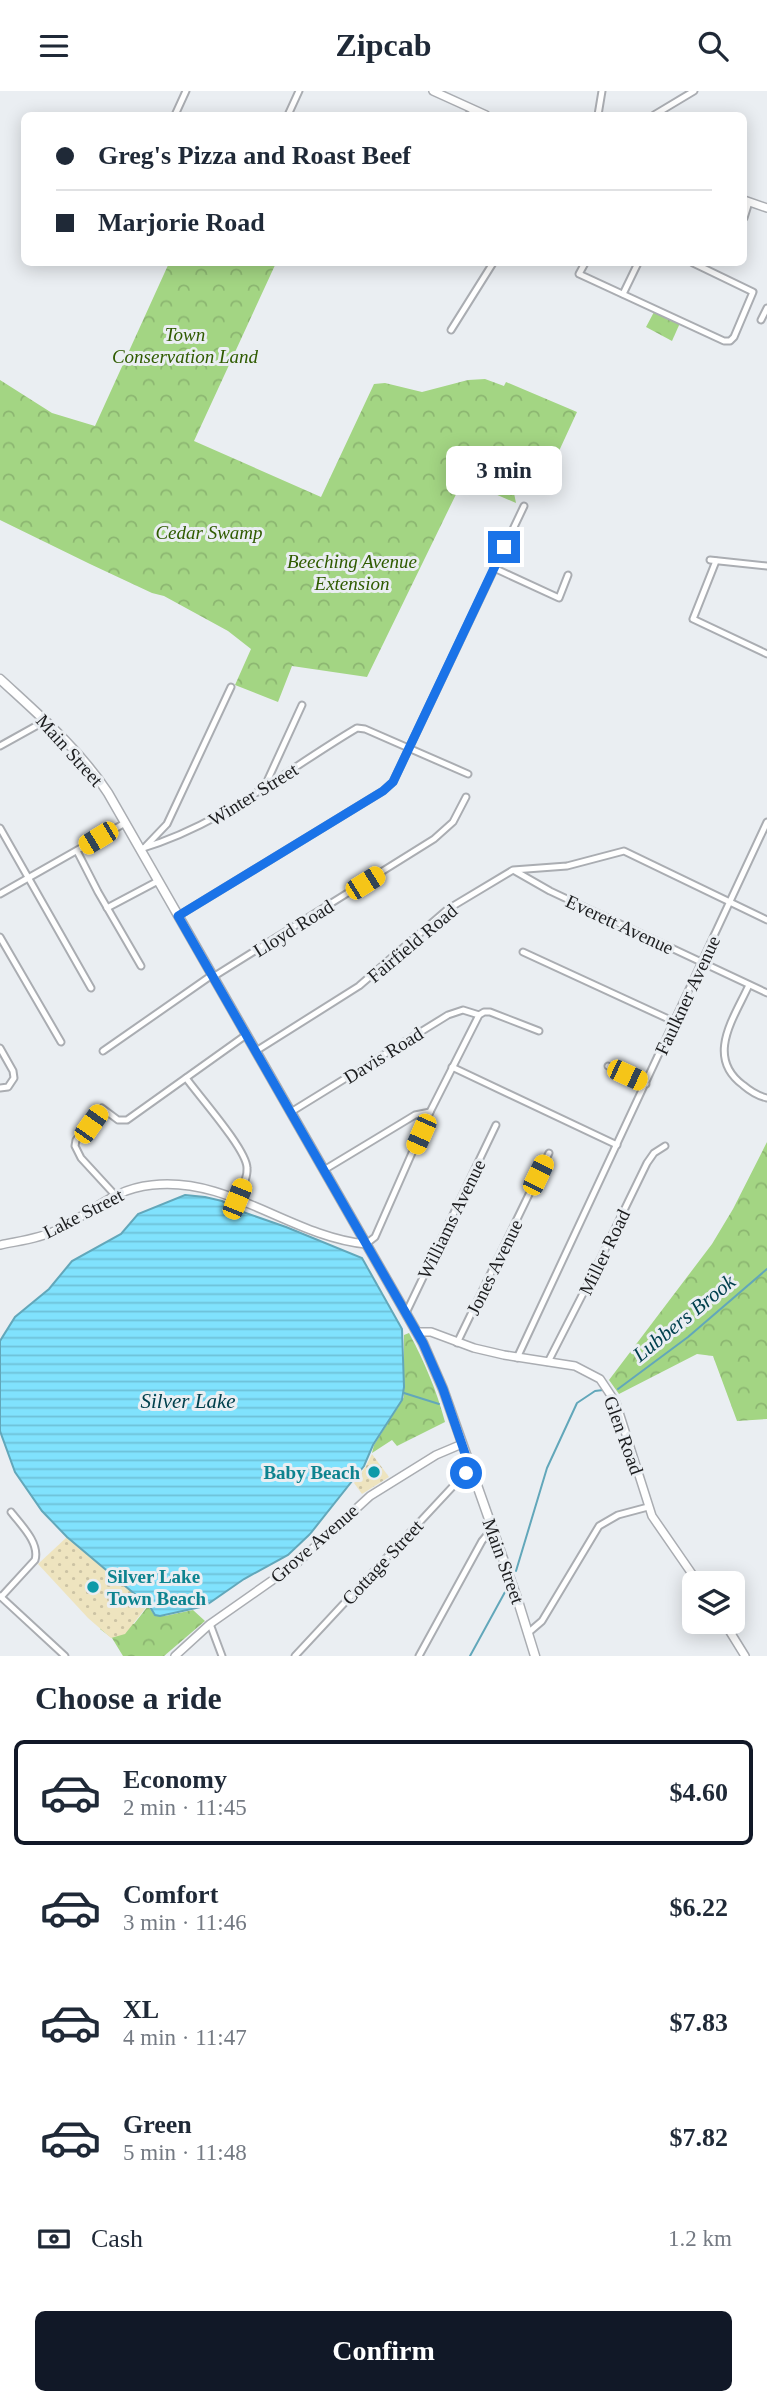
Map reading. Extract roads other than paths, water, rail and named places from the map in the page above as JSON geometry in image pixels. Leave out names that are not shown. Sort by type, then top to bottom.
[{"type":"main road","name":"Main Street","points":[[1,682],[46,721],[92,770],[417,1332],[437,1372],[535,1656]]},
{"type":"street","points":[[176,112],[186,91]]},
{"type":"street","points":[[289,112],[299,91]]},
{"type":"street","points":[[433,91],[470,112]]},
{"type":"street","points":[[598,112],[602,91]]},
{"type":"street","points":[[659,112],[694,91]]},
{"type":"street","points":[[747,201],[767,208]]},
{"type":"street","points":[[451,330],[491,266]]},
{"type":"street","points":[[583,266],[579,274],[724,341],[730,341],[753,292],[705,266]]},
{"type":"street","points":[[623,294],[637,266]]},
{"type":"street","points":[[761,320],[767,309]]},
{"type":"street","points":[[178,916],[383,791],[397,777],[408,747],[524,506]]},
{"type":"street","points":[[767,566],[713,561],[693,618],[766,653],[767,645]]},
{"type":"street","points":[[494,568],[559,598],[568,575]]},
{"type":"street","points":[[140,849],[153,841],[167,824],[231,687]]},
{"type":"street","points":[[264,788],[302,705]]},
{"type":"street","points":[[0,746],[46,721]]},
{"type":"street","name":"Winter Street","points":[[140,849],[204,825],[360,728],[408,747]]},
{"type":"street","points":[[408,747],[468,774]]},
{"type":"street","name":"Lloyd Road","points":[[103,1051],[213,976],[434,839],[453,822],[466,797]]},
{"type":"street","name":"Faulkner Avenue","points":[[517,1358],[767,822]]},
{"type":"street","points":[[0,894],[125,823]]},
{"type":"street","points":[[0,828],[92,988]]},
{"type":"street","points":[[759,840],[767,844]]},
{"type":"street","points":[[77,851],[141,966]]},
{"type":"street","name":"Fairfield Road","points":[[256,1051],[359,986],[448,909],[513,870],[567,866],[618,852],[628,852],[731,902]]},
{"type":"street","name":"Everett Avenue","points":[[513,870],[550,891],[767,993]]},
{"type":"street","points":[[107,908],[158,881]]},
{"type":"street","points":[[731,902],[767,920]]},
{"type":"street","points":[[0,937],[61,1042]]},
{"type":"street","points":[[523,952],[675,1023]]},
{"type":"street","points":[[749,985],[725,1039],[724,1061],[726,1069],[738,1081],[760,1097],[767,1098]]},
{"type":"street","name":"Davis Road","points":[[291,1112],[453,1012],[468,1010],[478,1015]]},
{"type":"street","points":[[366,1244],[375,1237],[430,1112],[478,1015],[487,1011],[539,1031]]},
{"type":"street","points":[[115,1195],[81,1159],[75,1146],[76,1140],[102,1108],[118,1120],[126,1121],[246,1035]]},
{"type":"street","points":[[0,1048],[2,1059],[14,1078],[8,1087],[0,1088]]},
{"type":"street","points":[[608,1066],[646,1084]]},
{"type":"street","points":[[452,1067],[617,1145]]},
{"type":"street","points":[[186,1078],[235,1143],[246,1163],[246,1177],[237,1199]]},
{"type":"street","points":[[324,1170],[415,1115],[430,1112]]},
{"type":"street","name":"Williams Avenue","points":[[406,1313],[496,1125]]},
{"type":"street","name":"Miller Road","points":[[548,1361],[647,1163],[654,1153],[665,1146]]},
{"type":"street","name":"Jones Avenue","points":[[457,1343],[549,1153]]},
{"type":"street","name":"Lake Street","points":[[0,1245],[57,1230],[115,1195],[142,1186],[173,1184],[202,1188],[316,1231],[366,1244]]},
{"type":"street","name":"Glen Road","points":[[417,1332],[431,1332],[457,1343],[517,1358],[582,1368],[600,1379],[609,1389],[627,1433],[648,1507],[690,1571]]},
{"type":"street","name":"Grove Avenue","points":[[175,1656],[211,1624],[297,1563],[374,1492],[436,1455],[462,1444]]},
{"type":"street","name":"Cottage Street","points":[[295,1656],[470,1468]]},
{"type":"street","points":[[528,1633],[542,1621],[599,1525],[621,1514],[648,1507]]},
{"type":"street","points":[[11,1512],[34,1545],[36,1555],[35,1560],[1,1597],[65,1656]]},
{"type":"street","points":[[419,1656],[482,1541],[492,1529]]},
{"type":"street","points":[[211,1624],[222,1656]]},
{"type":"street","points":[[731,1634],[745,1656]]},
{"type":"water","name":"Silver Lake","points":[[185,1195],[222,1201],[243,1212],[362,1258],[402,1329],[404,1387],[402,1400],[373,1445],[364,1466],[310,1534],[288,1555],[244,1579],[205,1606],[160,1616],[155,1615],[150,1607],[67,1537],[42,1511],[15,1472],[0,1431],[0,1341],[15,1317],[49,1289],[72,1261],[121,1234],[138,1214]]},
{"type":"waterway","name":"Lubbers Brook","points":[[618,1389],[688,1337],[767,1269]]},
{"type":"waterway","name":"Lubbers Brook","points":[[516,1571],[547,1468],[577,1403],[595,1391],[603,1390]]},
{"type":"waterway","points":[[404,1393],[439,1404]]},
{"type":"waterway","name":"Lubbers Brook","points":[[470,1656],[505,1592]]},
{"type":"place","name":"Baby Beach","points":[[374,1472]]},
{"type":"place","name":"Silver Lake Town Beach","points":[[93,1587]]},
{"type":"park label","name":"Town Conservation Land","points":[[185,345]]},
{"type":"park label","name":"Cedar Swamp","points":[[209,532]]},
{"type":"park label","name":"Beeching Avenue Extension","points":[[352,572]]}]
